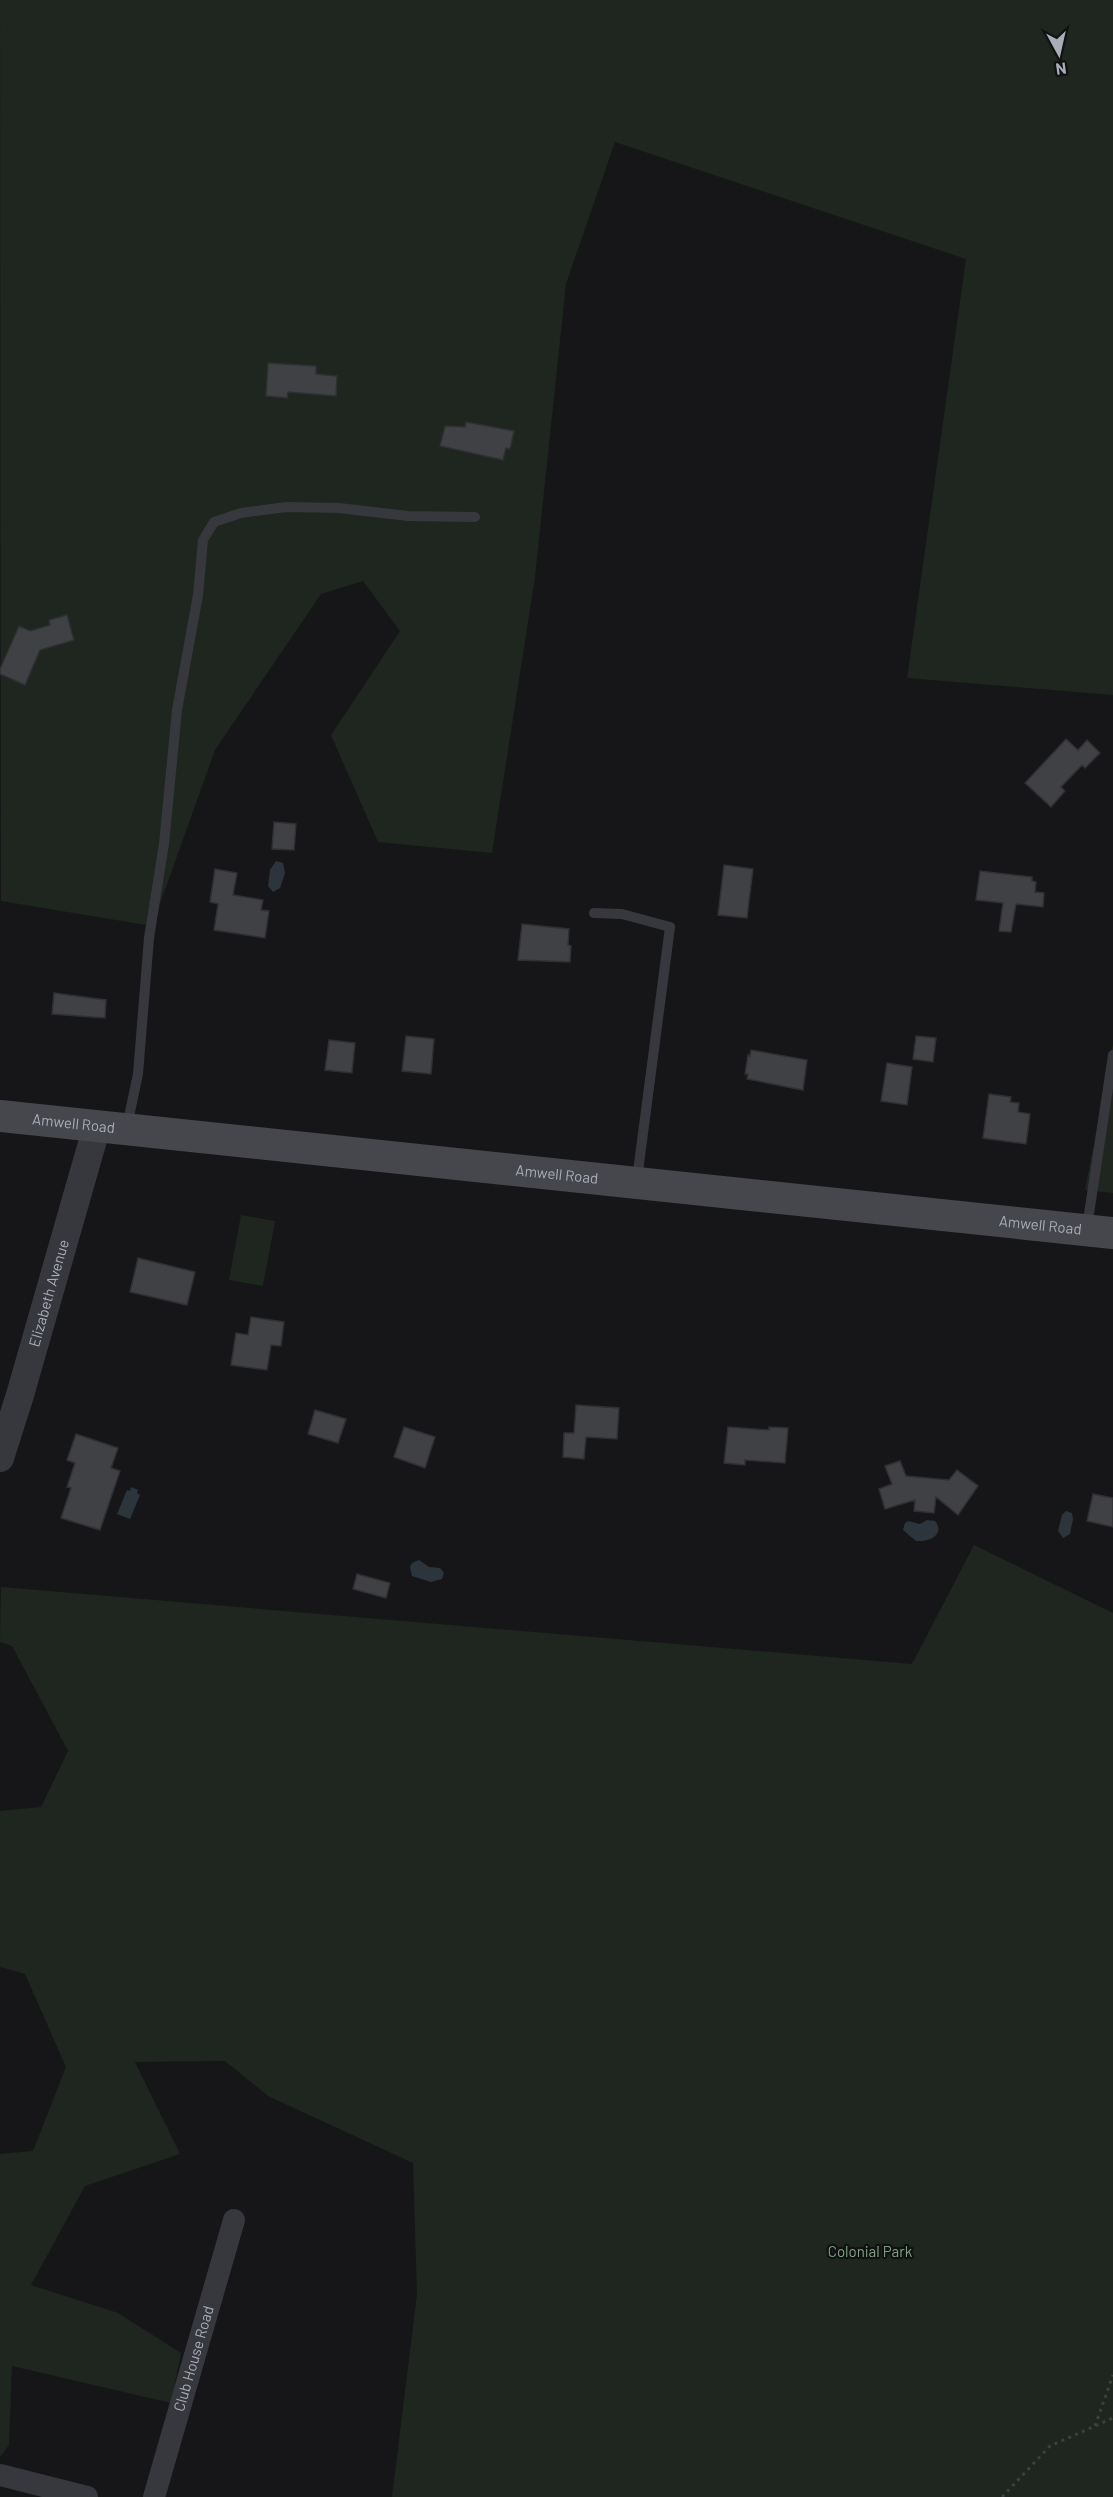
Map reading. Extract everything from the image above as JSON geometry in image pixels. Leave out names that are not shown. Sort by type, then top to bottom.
[{"type":"main road","name":"Amwell Road","points":[[0,1116],[1100,1232]]},
{"type":"street","name":"Elizabeth Avenue","points":[[0,1458],[111,1127]]},
{"type":"street","name":"Club House Road","points":[[154,2497],[234,2220]]},
{"type":"street","points":[[0,2475],[87,2497]]},
{"type":"lane","points":[[111,1127],[138,1074],[149,938],[164,844],[177,710],[198,595],[203,540],[214,522],[241,513],[286,507],[339,508],[408,516],[475,517]]},
{"type":"lane","points":[[594,913],[622,914],[670,927],[637,1182]]},
{"type":"lane","points":[[1100,1232],[1113,1055]]},
{"type":"path","points":[[1095,2426],[1113,2375]]},
{"type":"path","points":[[1002,2497],[1050,2446],[1113,2418]]},
{"type":"green space","points":[[0,0],[1113,0],[1113,695],[907,678],[966,259],[615,142],[566,284],[535,577],[492,853],[378,842],[331,735],[400,631],[363,581],[321,594],[215,750],[152,926],[1,901]]},
{"type":"green space","points":[[1113,1044],[1113,1193],[1085,1190]]},
{"type":"green space","points":[[241,1215],[275,1221],[263,1286],[229,1280]]},
{"type":"green space","name":"Colonial Park","points":[[974,1545],[1113,1613],[1113,2497],[392,2497],[417,2294],[413,2163],[268,2096],[225,2061],[135,2062],[180,2154],[85,2186],[31,2285],[118,2313],[181,2353],[171,2403],[12,2366],[9,2445],[0,2457],[0,2154],[33,2151],[66,2067],[25,1974],[0,1967],[0,1811],[41,1807],[68,1751],[12,1646],[0,1642],[1,1587],[912,1664]]},
{"type":"shaded area","points":[[276,861],[283,863],[285,873],[280,888],[273,892],[268,886],[270,870]]},
{"type":"shaded area","points":[[131,1487],[138,1490],[137,1493],[140,1495],[130,1519],[117,1514],[127,1490],[130,1491]]},
{"type":"shaded area","points":[[1066,1511],[1072,1513],[1073,1519],[1070,1534],[1063,1538],[1058,1531],[1062,1515]]},
{"type":"shaded area","points":[[927,1520],[935,1521],[938,1526],[937,1534],[930,1539],[916,1541],[903,1530],[908,1521],[920,1524]]},
{"type":"shaded area","points":[[419,1560],[429,1567],[440,1568],[444,1573],[442,1579],[431,1582],[412,1576],[410,1567],[412,1563]]},
{"type":"building","points":[[268,363],[316,366],[316,374],[337,376],[336,396],[288,392],[287,398],[266,396]]},
{"type":"building","points":[[466,422],[514,431],[510,449],[506,448],[503,460],[440,446],[445,426],[465,427]]},
{"type":"building","points":[[67,615],[74,640],[40,650],[25,685],[0,674],[0,669],[19,626],[30,631],[50,625],[49,620]]},
{"type":"building","points":[[1066,739],[1078,750],[1087,740],[1100,753],[1085,768],[1082,765],[1061,787],[1065,791],[1051,807],[1025,783]]},
{"type":"building","points":[[274,822],[296,824],[294,850],[272,849]]},
{"type":"building","points":[[724,865],[753,869],[747,918],[718,915]]},
{"type":"building","points":[[215,869],[237,873],[233,895],[263,900],[261,910],[269,911],[265,938],[214,930],[218,904],[210,902]]},
{"type":"building","points":[[980,871],[1032,877],[1032,881],[1036,882],[1035,892],[1044,893],[1043,907],[1016,904],[1011,932],[999,931],[1003,903],[976,900]]},
{"type":"building","points":[[522,924],[569,929],[570,962],[518,960]]},
{"type":"building","points":[[54,993],[106,1000],[105,1018],[52,1014]]},
{"type":"building","points":[[406,1036],[434,1039],[431,1074],[402,1071]]},
{"type":"building","points":[[916,1036],[936,1038],[933,1062],[913,1059]]},
{"type":"building","points":[[329,1040],[355,1043],[352,1073],[325,1070]]},
{"type":"building","points":[[751,1050],[807,1060],[803,1090],[747,1079],[748,1074],[745,1074]]},
{"type":"building","points":[[887,1063],[912,1067],[907,1105],[881,1101]]},
{"type":"building","points":[[989,1094],[1011,1097],[1010,1102],[1019,1103],[1018,1112],[1030,1114],[1026,1144],[983,1138]]},
{"type":"building","points":[[138,1258],[195,1272],[187,1305],[130,1292]]},
{"type":"building","points":[[251,1317],[284,1322],[281,1346],[271,1345],[267,1370],[231,1365],[236,1333],[248,1335]]},
{"type":"building","points":[[576,1405],[619,1408],[617,1439],[586,1437],[584,1459],[563,1457],[564,1433],[574,1433]]},
{"type":"building","points":[[315,1410],[346,1419],[338,1443],[308,1434]]},
{"type":"building","points":[[404,1427],[435,1437],[425,1468],[394,1457]]},
{"type":"building","points":[[728,1427],[769,1430],[769,1427],[788,1428],[785,1463],[745,1460],[745,1465],[724,1463]]},
{"type":"building","points":[[76,1434],[118,1448],[111,1468],[120,1471],[100,1530],[61,1518],[71,1488],[67,1487],[75,1463],[67,1460]]},
{"type":"building","points":[[900,1461],[906,1476],[949,1480],[957,1470],[978,1486],[958,1515],[936,1497],[934,1513],[914,1511],[915,1500],[885,1509],[879,1489],[892,1484],[885,1466]]},
{"type":"building","points":[[1093,1494],[1113,1498],[1113,1527],[1087,1521]]},
{"type":"building","points":[[357,1574],[390,1583],[386,1598],[353,1589]]}]
